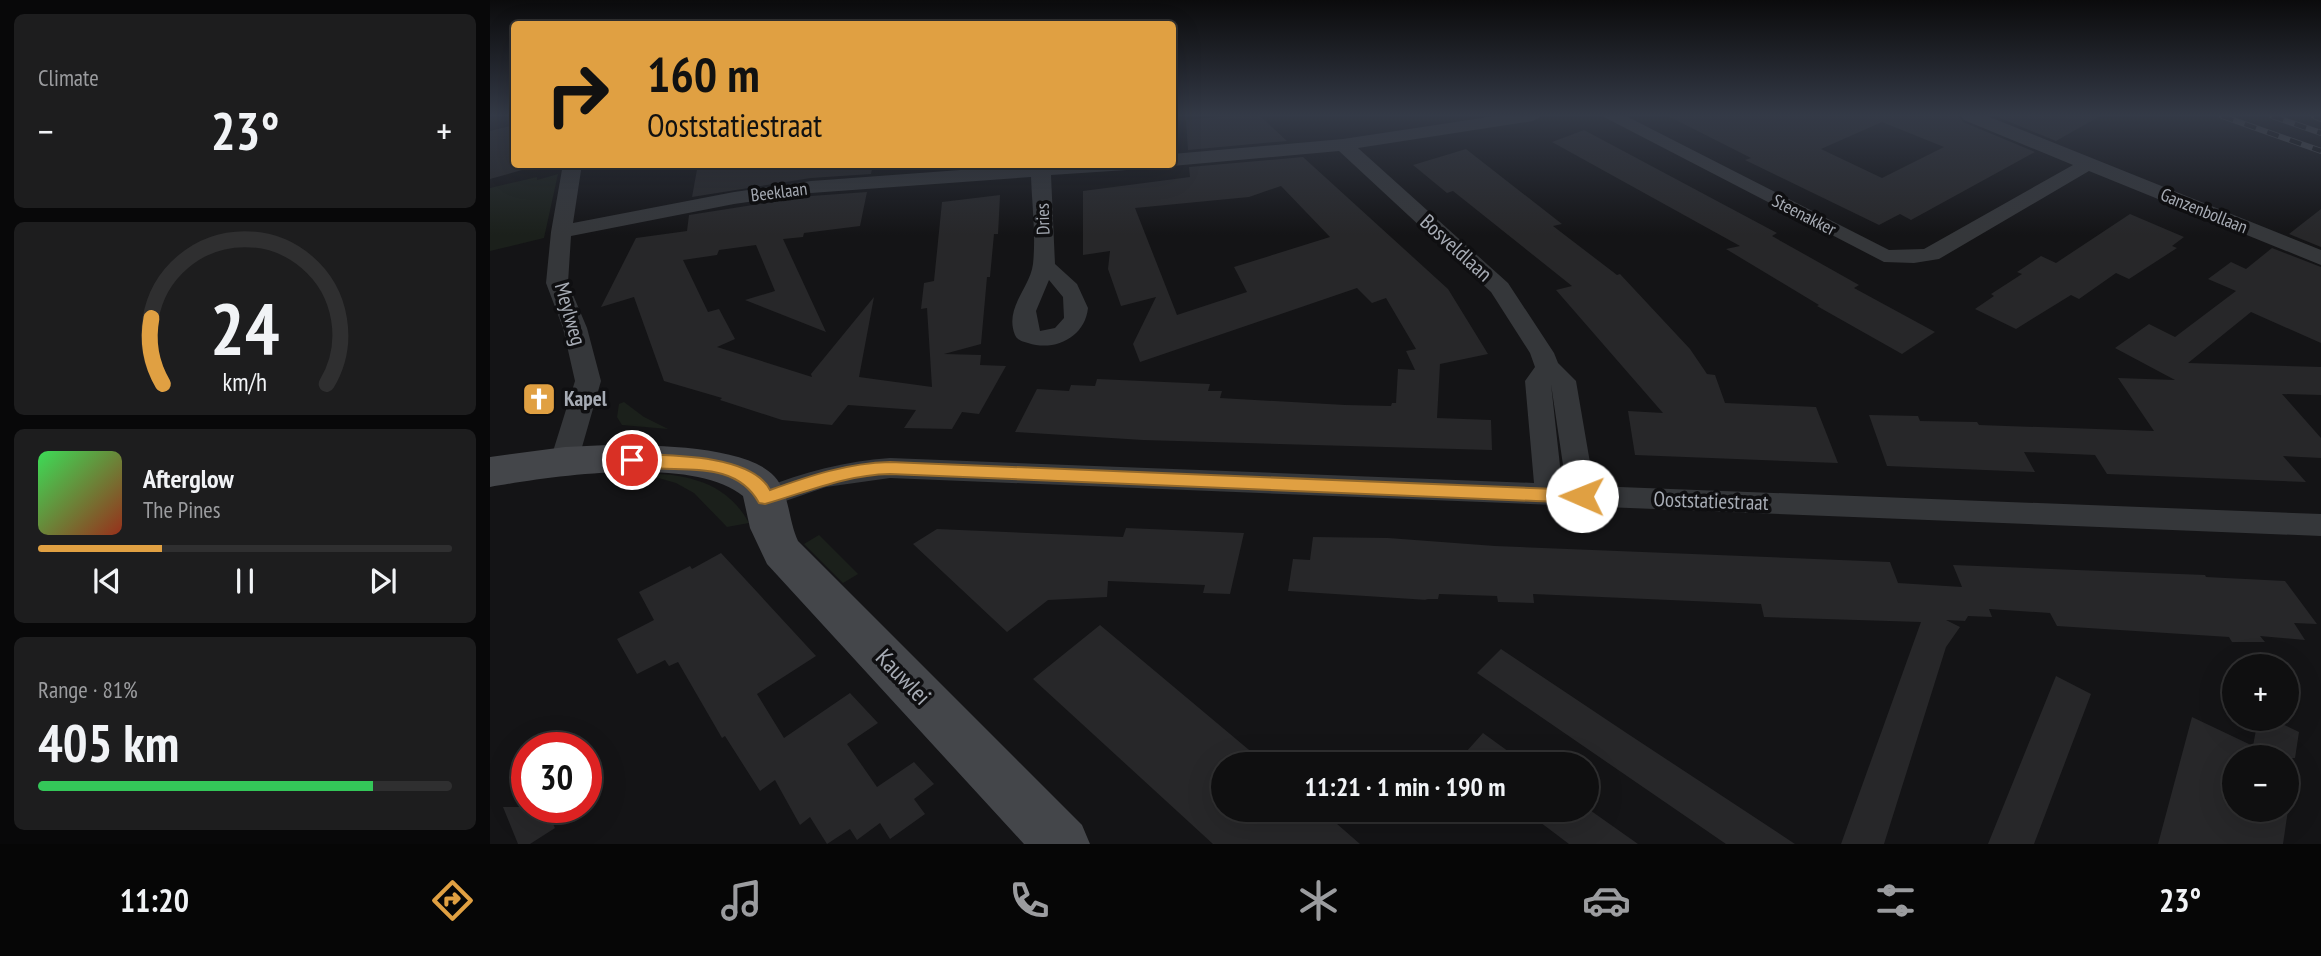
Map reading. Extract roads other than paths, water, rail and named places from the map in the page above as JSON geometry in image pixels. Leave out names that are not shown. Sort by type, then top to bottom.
[{"type":"street","points":[[1176,160],[1225,155]]},
{"type":"street","name":"Bosveldlaan","points":[[1354,155],[1500,288],[1542,353],[1547,367],[1563,381],[1582,496]]},
{"type":"street","name":"Steenakker","points":[[1686,155],[1884,256]]},
{"type":"street","name":"Ganzenbollaan","points":[[2066,155],[2321,258]]},
{"type":"street","points":[[1884,256],[1912,258],[1931,254],[2088,164]]},
{"type":"street","name":"Meylweg","points":[[564,461],[588,381],[575,328],[558,282],[561,232],[572,168]]},
{"type":"street","name":"Beeklaan","points":[[561,232],[708,202],[811,187],[1084,168]]},
{"type":"street","name":"Dries","points":[[1041,172],[1044,266]]},
{"type":"street","points":[[1547,367],[1538,381],[1549,496]]},
{"type":"street","points":[[490,472],[596,459],[711,465],[747,476],[759,485],[765,498]]},
{"type":"street","name":"Ooststatiestraat","points":[[765,498],[826,477],[890,468],[2321,525]]},
{"type":"street","name":"Kauwlei","points":[[765,498],[771,528],[782,552],[1062,844]]},
{"type":"place","name":"Kapel","points":[[539,399]]}]
